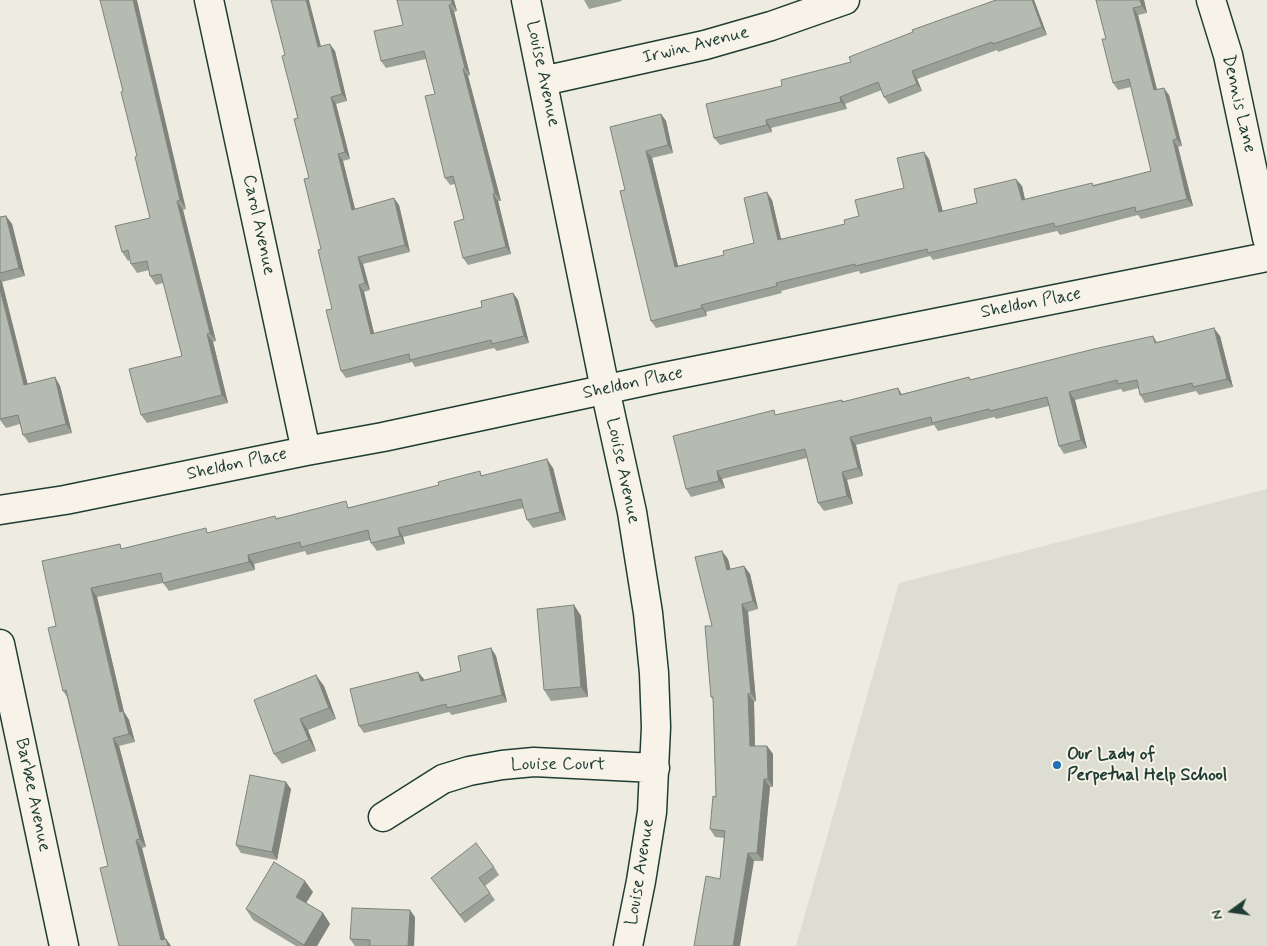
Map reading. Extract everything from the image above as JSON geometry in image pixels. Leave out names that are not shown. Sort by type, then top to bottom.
[{"type":"street","name":"Carol Avenue","points":[[209,0],[306,450]]},
{"type":"street","name":"Louise Avenue","points":[[526,0],[605,389],[632,512],[648,613],[654,673],[655,768],[652,812],[628,946]]},
{"type":"street","name":"Irwin Avenue","points":[[543,81],[705,46],[845,0]]},
{"type":"street","name":"Dennis Lane","points":[[1211,0],[1228,55],[1267,238]]},
{"type":"street","name":"Sheldon Place","points":[[0,510],[66,500],[306,450],[383,437],[605,389],[1267,257]]},
{"type":"street","name":"Barbee Avenue","points":[[0,644],[64,946]]},
{"type":"street","name":"Louise Court","points":[[383,816],[443,779],[469,770],[534,762],[655,768]]},
{"type":"shaded area","name":"Our Lady of Perpetual Help School","points":[[1267,489],[1267,946],[796,946],[899,583]]},
{"type":"building","points":[[100,0],[133,0],[180,200],[177,201],[210,333],[207,334],[222,395],[141,415],[129,369],[182,356],[161,274],[150,276],[147,261],[131,264],[128,250],[122,252],[115,226],[150,218],[121,92],[123,91]]},
{"type":"building","points":[[271,0],[306,0],[318,47],[330,44],[342,94],[331,97],[345,152],[338,154],[352,210],[394,198],[405,245],[358,257],[365,283],[359,285],[371,334],[482,307],[481,301],[513,293],[524,336],[492,344],[491,340],[410,360],[409,354],[341,371],[326,310],[332,309],[318,250],[321,249],[304,179],[309,178],[294,119],[298,118],[282,56],[285,55]]},
{"type":"building","points":[[397,0],[451,0],[452,4],[449,5],[465,68],[463,69],[495,193],[493,194],[506,247],[463,258],[454,222],[464,219],[453,176],[445,178],[425,96],[435,94],[424,51],[381,61],[374,31],[403,25]]},
{"type":"building","points":[[996,0],[1032,0],[1042,27],[993,44],[992,42],[912,71],[917,84],[884,97],[878,82],[840,97],[841,102],[766,120],[767,125],[714,138],[706,104],[782,86],[781,80],[851,62],[849,57],[913,32],[912,30]]},
{"type":"building","points":[[1096,0],[1140,0],[1142,6],[1133,8],[1154,90],[1164,88],[1177,139],[1173,140],[1187,199],[1136,212],[1135,207],[1055,227],[1054,223],[928,253],[927,249],[855,266],[855,264],[776,283],[777,286],[701,305],[702,308],[651,321],[620,191],[625,190],[610,127],[661,114],[668,145],[646,151],[675,267],[724,255],[723,251],[754,243],[744,198],[767,192],[778,240],[845,224],[844,220],[859,216],[855,200],[904,188],[897,158],[924,152],[939,212],[977,203],[974,189],[1016,179],[1022,200],[1092,183],[1093,186],[1151,171],[1129,79],[1113,83],[1102,39],[1106,39]]},
{"type":"building","points":[[6,216],[19,268],[0,273],[0,217]]},
{"type":"building","points":[[0,289],[24,385],[55,377],[66,424],[23,435],[18,415],[0,419]]},
{"type":"building","points":[[1214,328],[1227,379],[1193,387],[1192,383],[1140,395],[1137,380],[1118,384],[1117,380],[1069,392],[1081,440],[1059,446],[1047,397],[932,423],[931,417],[850,437],[858,468],[842,472],[847,496],[818,503],[805,449],[717,471],[719,481],[686,489],[673,436],[774,410],[775,415],[842,400],[842,402],[898,388],[900,395],[969,377],[970,380],[1153,336],[1155,343]]},
{"type":"building","points":[[547,459],[560,512],[527,520],[521,499],[398,528],[400,536],[371,543],[368,530],[301,547],[300,542],[248,555],[249,562],[163,583],[161,573],[91,588],[120,712],[123,711],[129,734],[113,738],[140,839],[136,840],[161,940],[166,939],[168,946],[119,946],[100,868],[108,866],[66,690],[63,691],[48,628],[56,626],[42,561],[120,544],[121,549],[206,528],[207,533],[275,516],[276,519],[346,501],[348,508],[439,485],[438,482],[480,471],[481,476]]},
{"type":"building","points":[[722,551],[727,570],[744,566],[753,601],[742,604],[751,693],[748,694],[750,746],[767,746],[768,779],[764,779],[757,853],[748,853],[733,946],[694,946],[706,876],[720,879],[725,831],[710,829],[713,796],[716,797],[713,697],[711,697],[705,626],[712,626],[695,557]]},
{"type":"building","points":[[574,605],[581,687],[544,690],[537,609]]},
{"type":"building","points":[[491,648],[502,695],[447,708],[446,704],[359,726],[350,689],[418,672],[421,681],[461,671],[458,656]]},
{"type":"building","points":[[316,675],[329,708],[300,719],[309,740],[274,754],[254,700]]},
{"type":"building","points":[[250,775],[286,782],[272,852],[236,845]]},
{"type":"building","points":[[476,843],[494,867],[479,878],[490,893],[460,915],[431,878]]},
{"type":"building","points":[[274,862],[305,881],[296,897],[323,913],[304,945],[246,909]]},
{"type":"building","points":[[352,908],[410,910],[408,946],[370,946],[370,940],[350,939]]},
{"type":"place","name":"Our Lady of Perpetual Help School","points":[[1057,765]]}]
